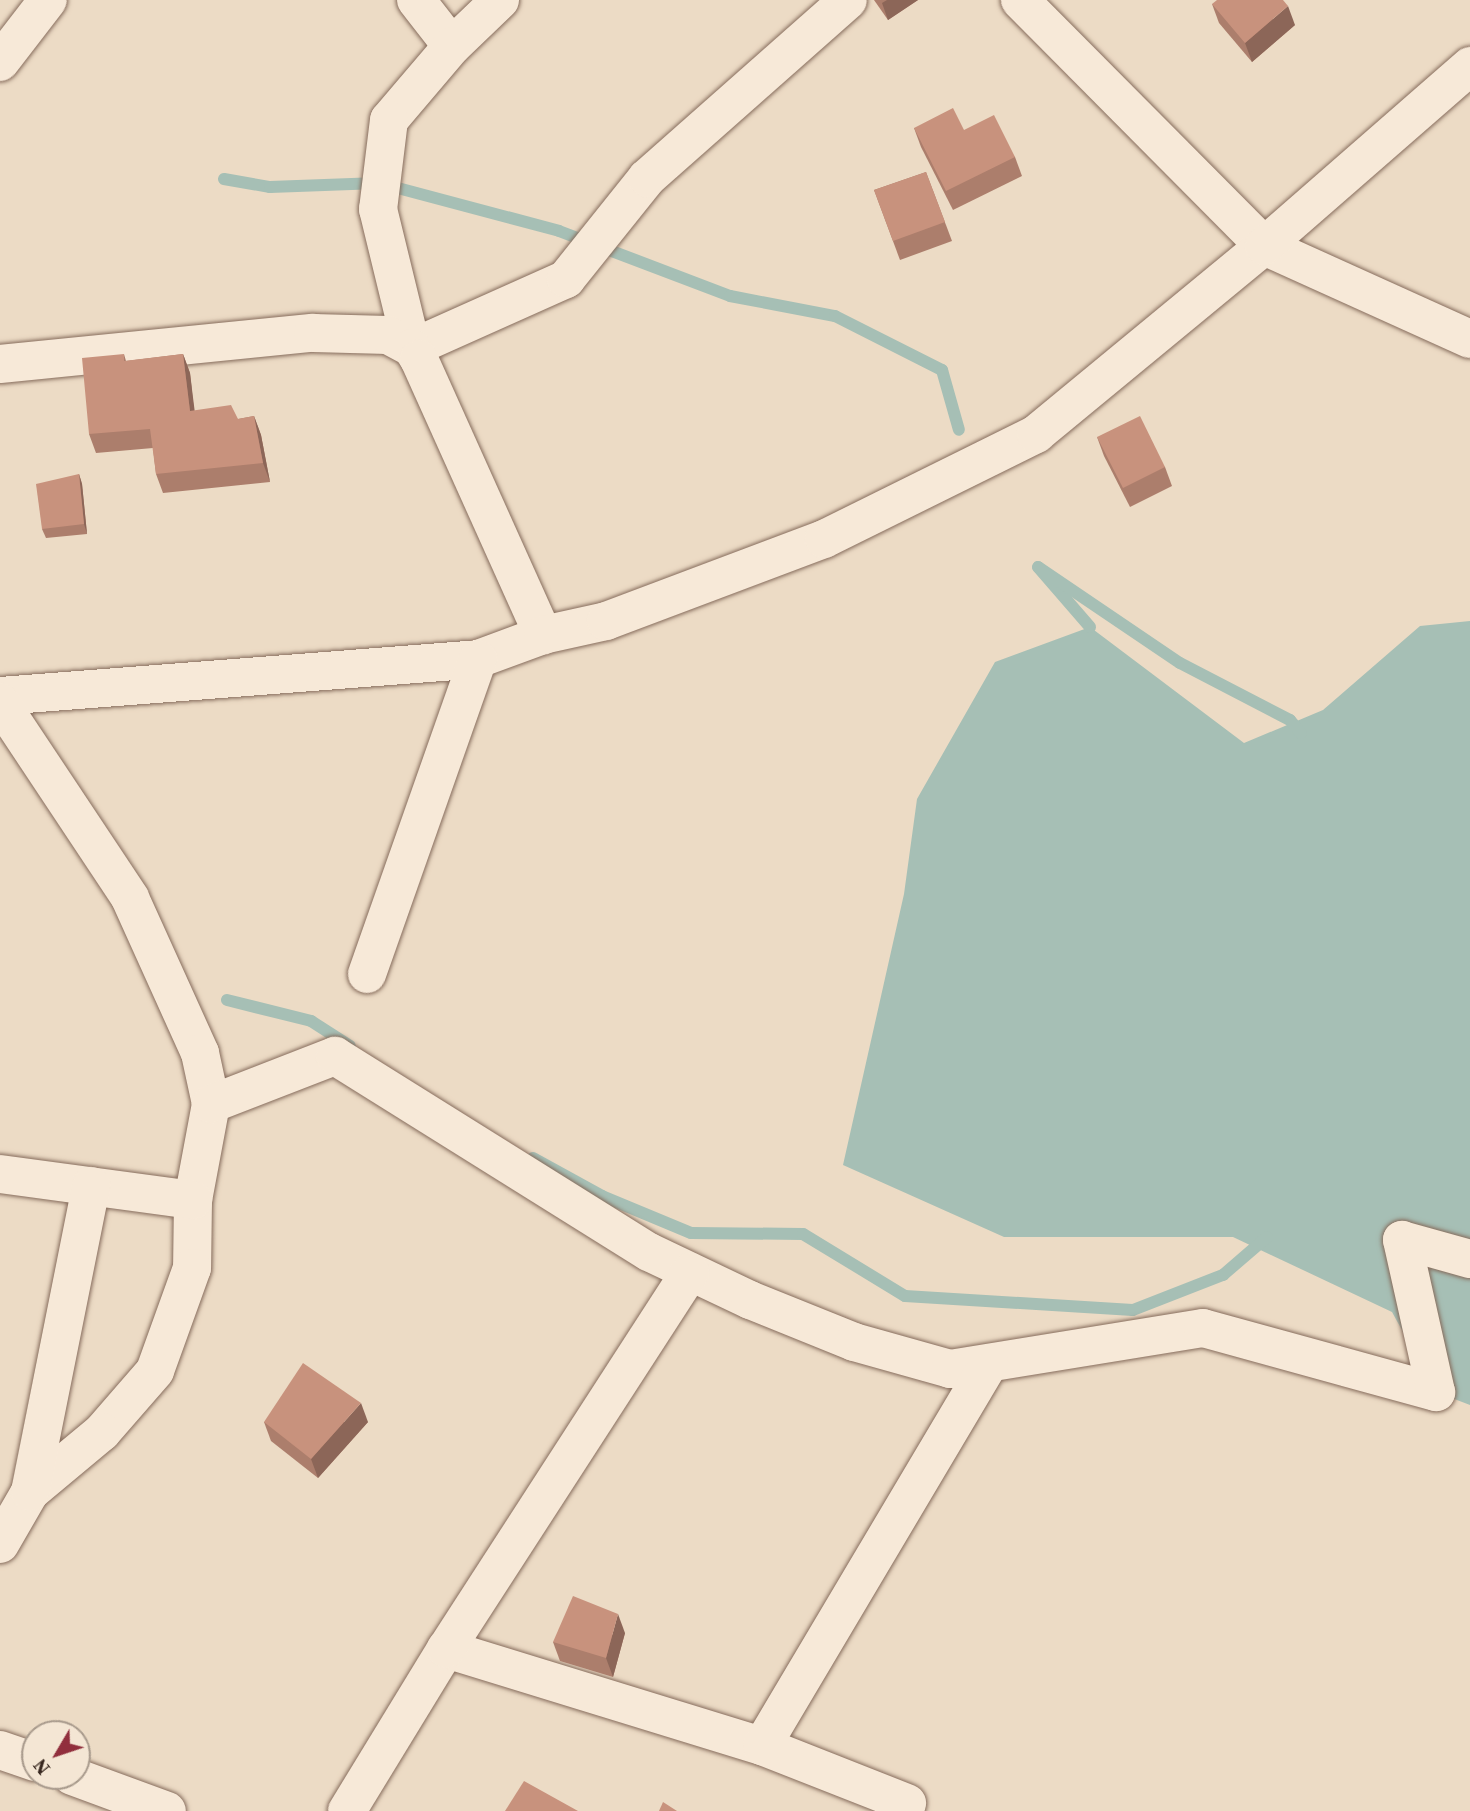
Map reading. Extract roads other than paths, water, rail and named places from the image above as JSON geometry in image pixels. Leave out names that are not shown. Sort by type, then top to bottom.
[{"type":"street","points":[[0,62],[48,0]]},
{"type":"street","points":[[416,0],[453,46]]},
{"type":"street","points":[[500,0],[453,46],[389,120],[379,183],[379,209],[412,348],[543,635]]},
{"type":"street","points":[[412,348],[566,279],[648,178],[849,0]]},
{"type":"street","points":[[1020,0],[1264,246],[1470,339]]},
{"type":"street","points":[[0,696],[478,659],[543,635],[606,621],[824,539],[1036,434],[1264,246],[1470,66]]},
{"type":"street","points":[[0,364],[313,333],[387,335],[412,348]]},
{"type":"street","points":[[367,974],[478,659]]},
{"type":"street","points":[[0,702],[130,898],[200,1053],[211,1104],[193,1200],[192,1268],[155,1371],[102,1432],[30,1492]]},
{"type":"street","points":[[211,1104],[335,1056],[649,1252],[854,1342],[950,1369],[1203,1328],[1436,1392],[1402,1240],[1470,1259]]},
{"type":"street","points":[[0,1174],[193,1200]]},
{"type":"street","points":[[0,1544],[30,1492],[91,1186]]},
{"type":"street","points":[[348,1811],[446,1649],[690,1272]]},
{"type":"street","points":[[762,1746],[989,1363]]},
{"type":"street","points":[[446,1649],[762,1746],[907,1803]]},
{"type":"street","points":[[0,1750],[21,1757]]},
{"type":"street","points":[[91,1784],[145,1807]]},
{"type":"waterway","points":[[224,179],[270,187],[379,183],[559,231],[730,296],[835,316],[942,370],[959,430]]},
{"type":"waterway","points":[[1090,627],[1038,567],[1180,663],[1290,720],[1301,733]]},
{"type":"waterway","points":[[227,1000],[311,1021],[350,1046]]},
{"type":"waterway","points":[[533,1158],[602,1196],[691,1233],[803,1234],[905,1296],[1133,1310],[1223,1275],[1267,1237]]}]
